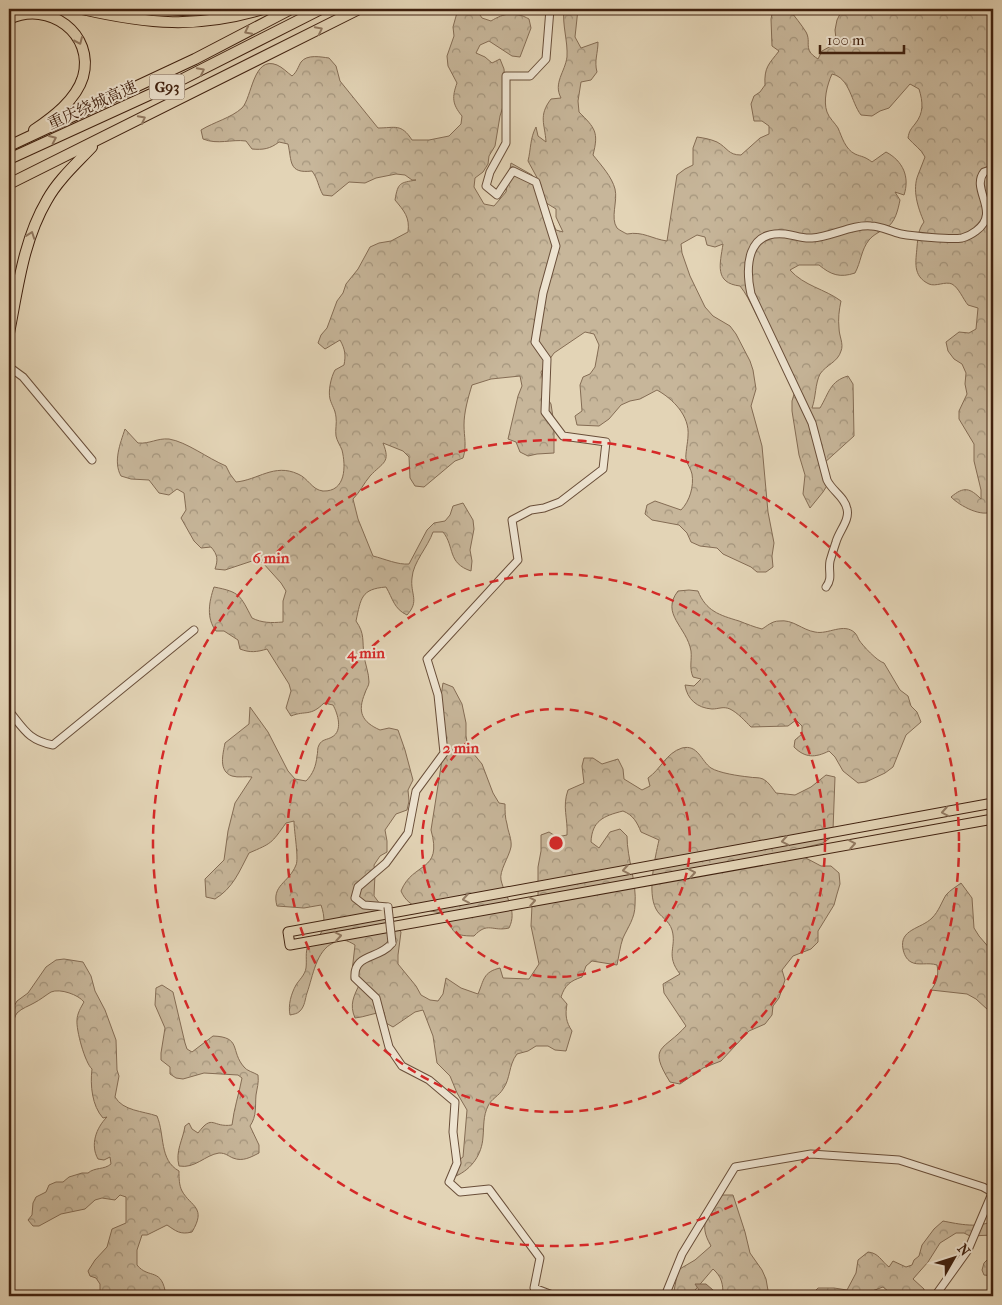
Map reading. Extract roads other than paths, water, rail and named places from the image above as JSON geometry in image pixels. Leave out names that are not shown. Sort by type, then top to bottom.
[{"type":"highway","points":[[82,9],[144,21],[202,22],[235,17],[263,9]]},
{"type":"highway","points":[[162,9],[202,9]]},
{"type":"highway","name":"重庆绕城高速","points":[[9,146],[186,63],[291,9]]},
{"type":"highway","name":"重庆绕城高速","points":[[9,159],[173,84],[321,9]]},
{"type":"highway","points":[[9,184],[359,9]]},
{"type":"highway","points":[[9,19],[29,12],[51,14],[60,19],[75,33],[85,62],[83,76],[75,94],[69,101],[38,127],[9,146]]},
{"type":"highway","points":[[9,333],[18,277],[36,222],[47,200],[62,178],[99,140]]},
{"type":"main road","points":[[993,803],[288,932],[290,945],[993,819]]},
{"type":"street","points":[[550,9],[546,59],[530,76],[506,76],[506,143],[490,172],[486,186],[497,195],[513,171],[536,182],[556,246],[543,293],[535,342],[547,359],[546,412],[563,436],[606,442],[603,469],[560,502],[544,508],[531,510],[512,520],[518,560],[427,659],[438,694],[444,753],[416,791],[408,833],[386,863],[358,886],[356,898],[364,905],[388,908],[392,943],[387,950],[359,962],[354,970],[355,978],[376,998],[389,1048],[402,1066],[429,1080],[455,1102],[453,1132],[457,1163],[449,1182],[460,1192],[488,1189],[540,1258],[534,1288],[554,1296]]},
{"type":"street","points":[[826,587],[831,580],[830,563],[837,536],[848,515],[847,508],[827,480],[812,423],[751,294],[748,271],[751,251],[761,239],[777,234],[809,239],[870,226],[901,234],[962,238],[974,233],[985,221],[987,211],[980,180],[984,172],[993,169]]},
{"type":"street","points":[[12,369],[23,377],[92,460]]},
{"type":"street","points":[[9,711],[30,737],[41,743],[52,745],[194,630]]},
{"type":"street","points":[[665,1296],[682,1254],[735,1167],[810,1154],[899,1160],[993,1191],[968,1250],[935,1296]]}]
